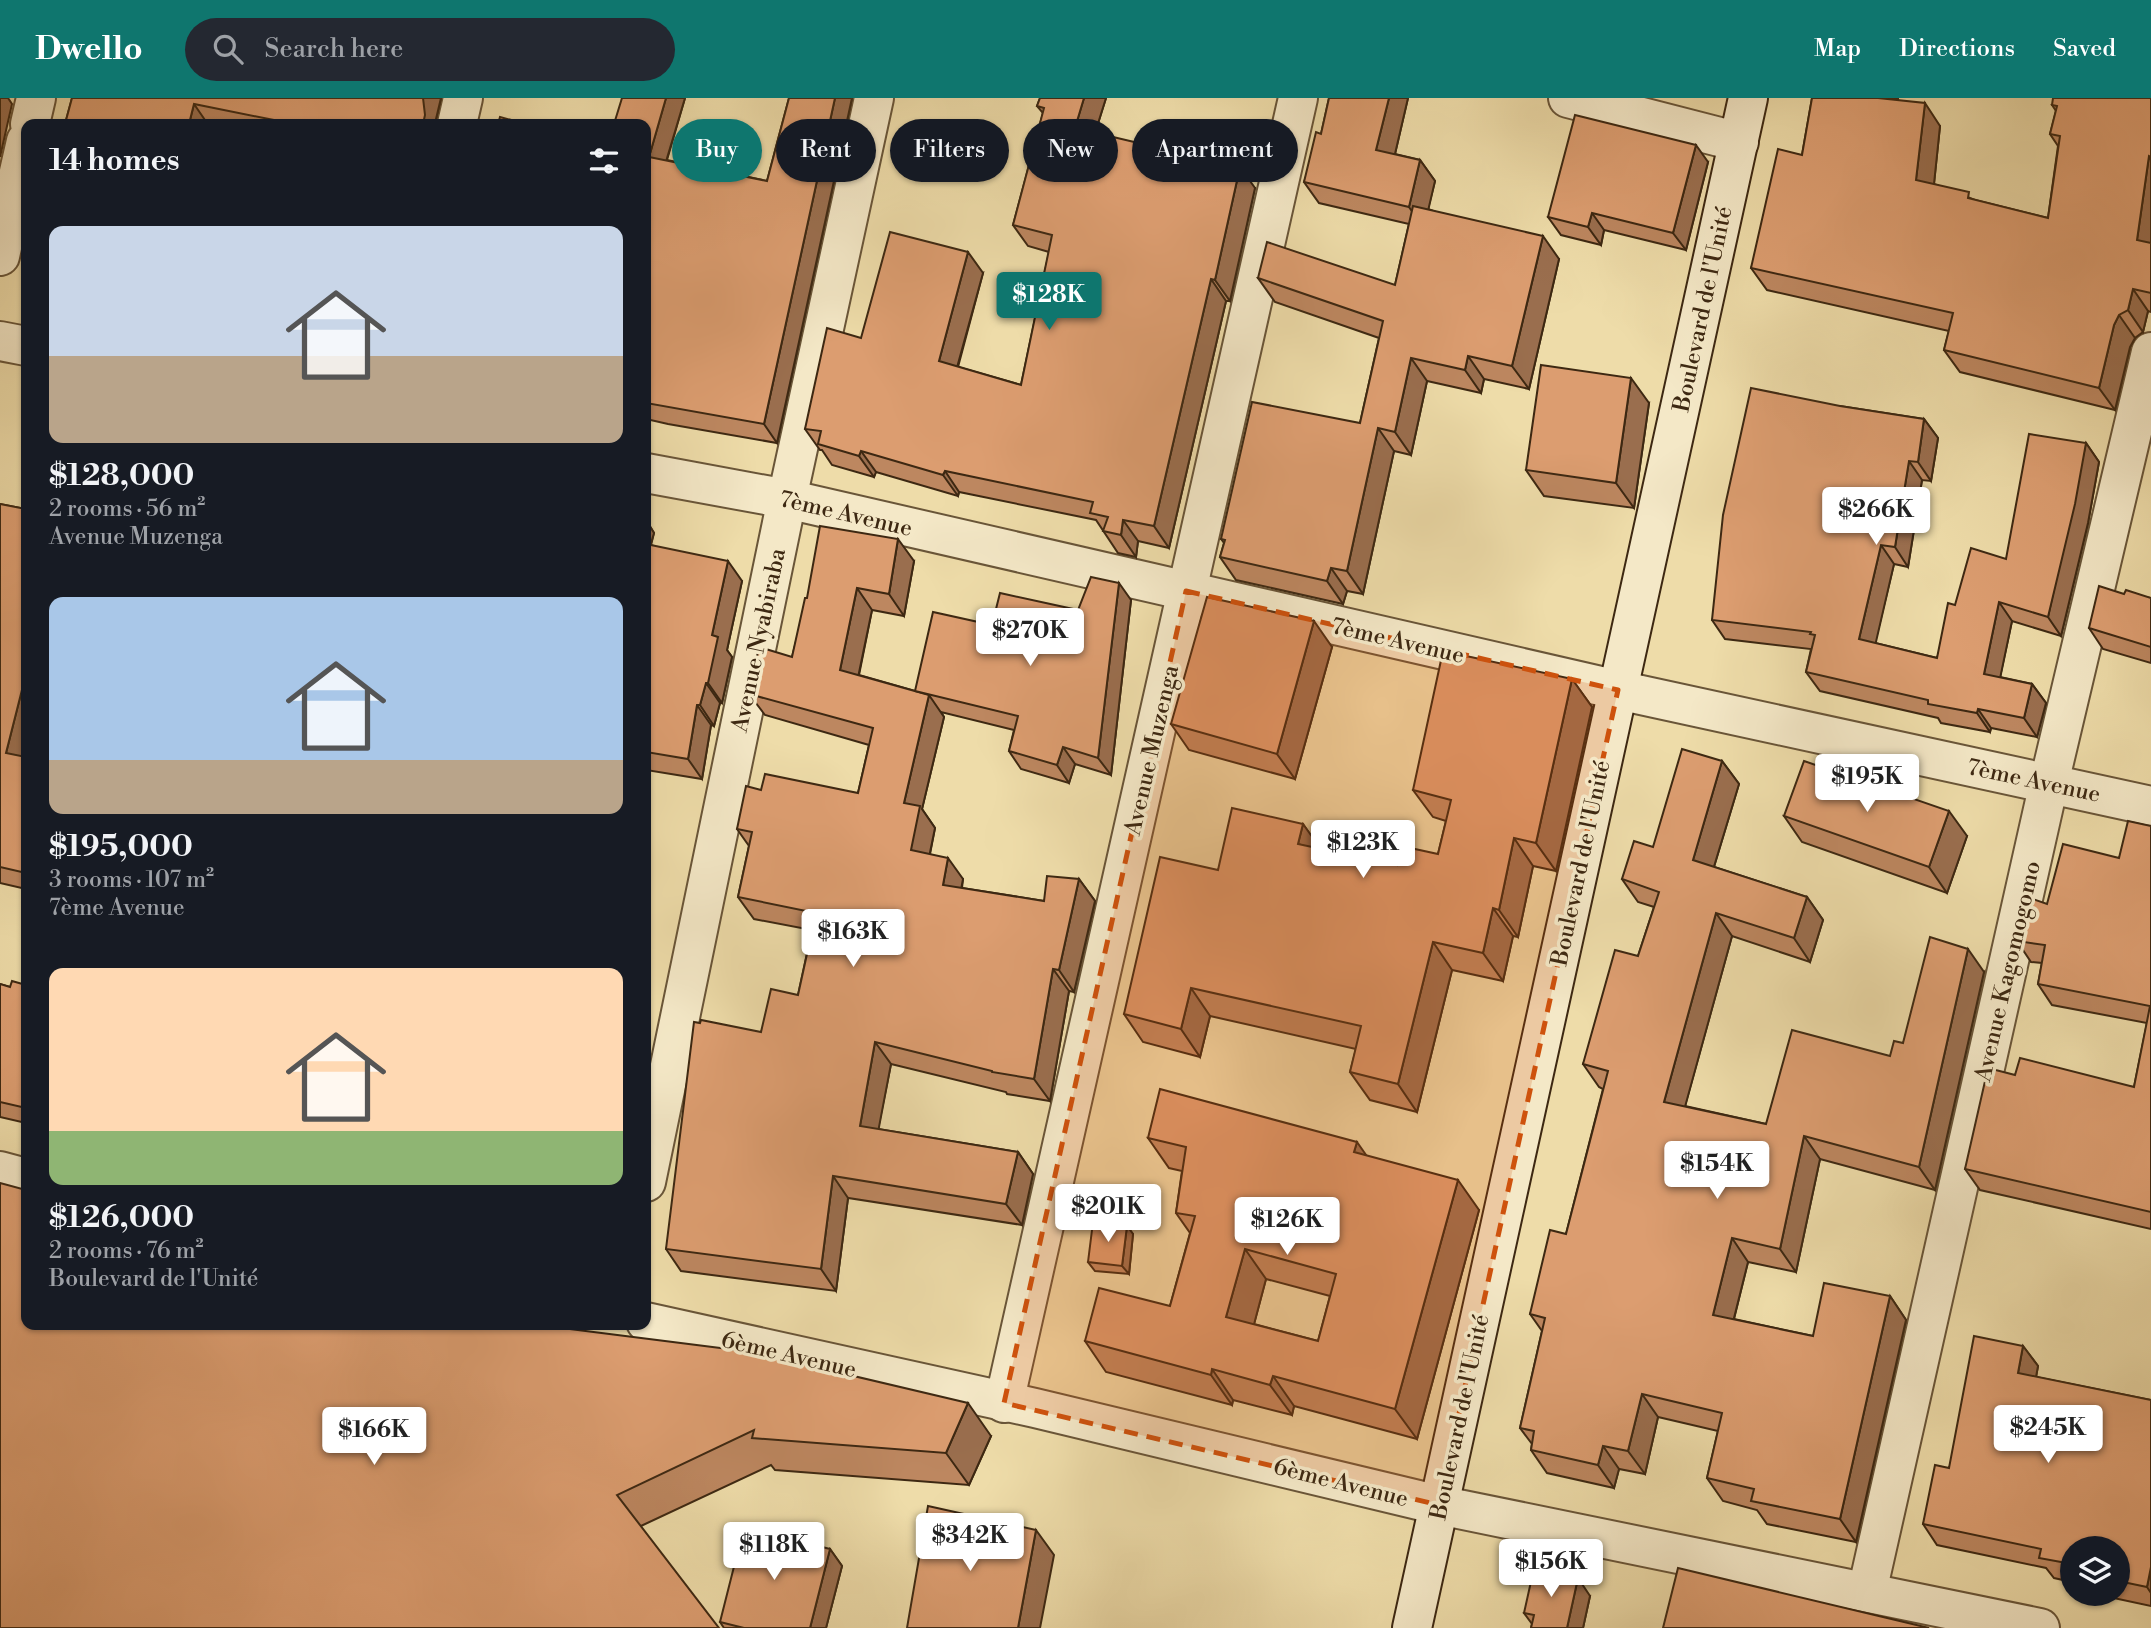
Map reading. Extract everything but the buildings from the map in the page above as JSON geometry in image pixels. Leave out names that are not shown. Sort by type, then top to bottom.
[{"type":"street","points":[[31,119],[36,98]]},
{"type":"street","points":[[458,119],[463,98]]},
{"type":"street","name":"Avenue Nyabiraba","points":[[651,1158],[787,499],[874,98]]},
{"type":"street","name":"Avenue Muzenga","points":[[1004,1403],[1298,98]]},
{"type":"street","points":[[1568,98],[1739,142]]},
{"type":"street","name":"Boulevard de l'Unité","points":[[1412,1628],[1748,98]]},
{"type":"street","points":[[0,256],[21,163]]},
{"type":"street","points":[[0,341],[21,345]]},
{"type":"street","name":"Avenue Kagomogomo","points":[[1867,1592],[2049,783],[2151,352]]},
{"type":"street","name":"7ème Avenue","points":[[651,474],[787,499],[1618,690],[2151,806]]},
{"type":"street","points":[[0,1171],[21,1177]]},
{"type":"street","name":"6ème Avenue","points":[[651,1323],[1049,1411],[1439,1505],[2040,1628]]},
{"type":"highlighted area","points":[[1186,591],[1618,690],[1439,1505],[1004,1403]]}]
